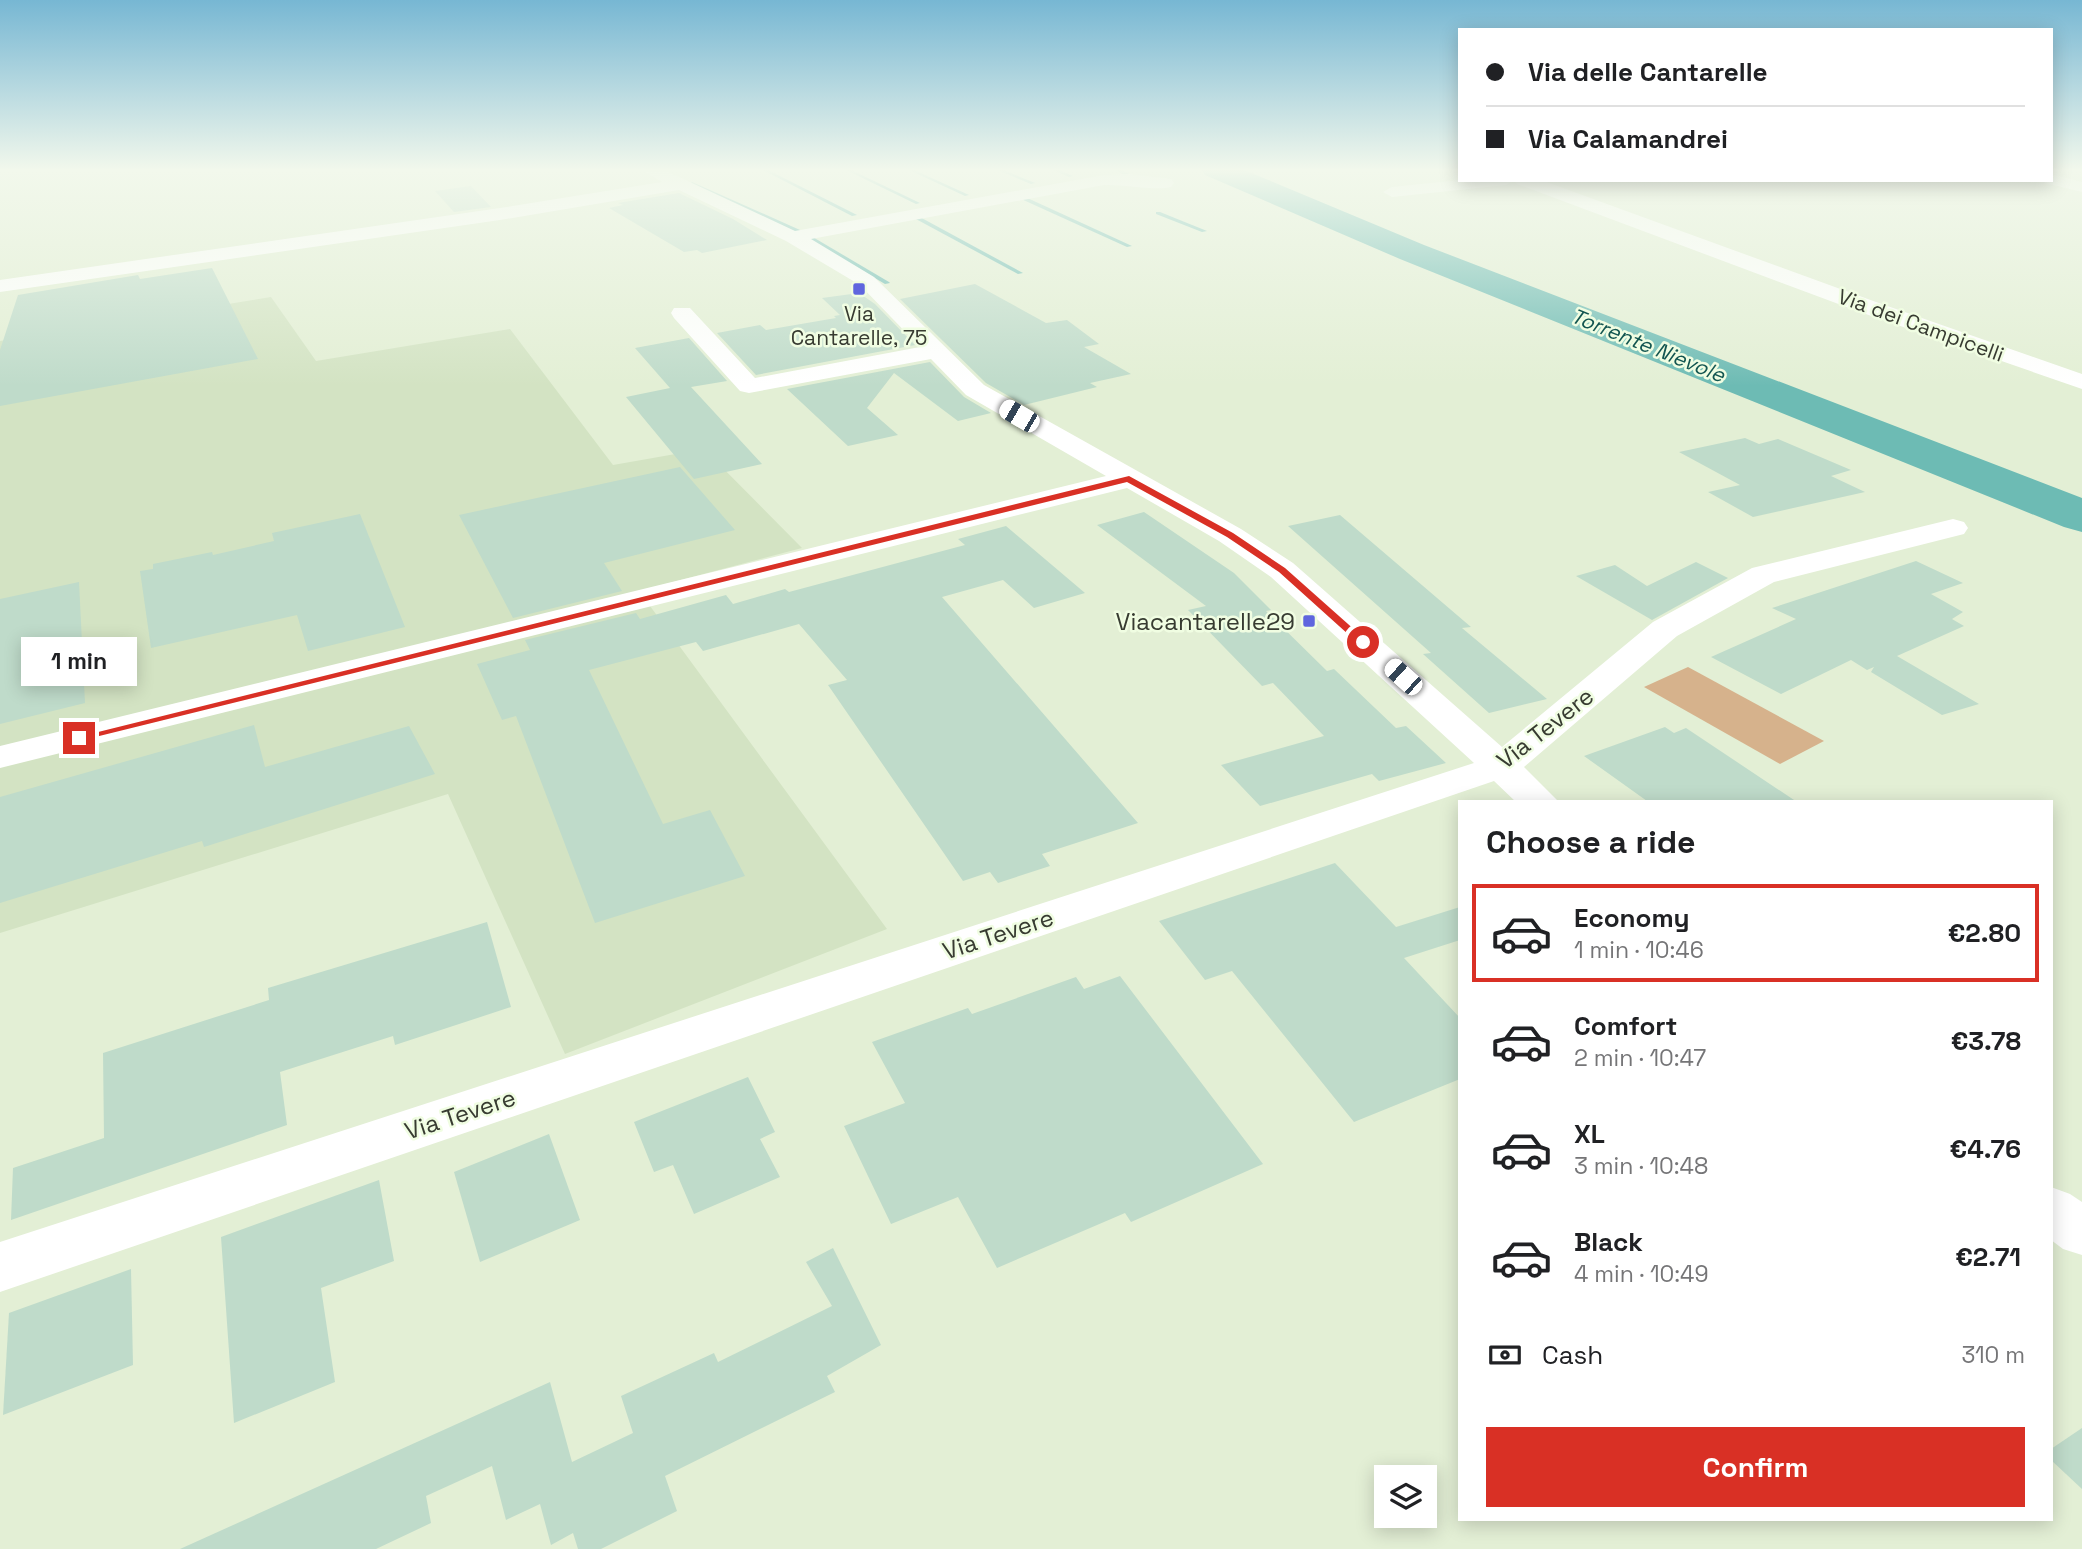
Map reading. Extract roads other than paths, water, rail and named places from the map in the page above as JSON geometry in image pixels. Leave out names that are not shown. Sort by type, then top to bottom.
[{"type":"street","points":[[0,286],[311,241]]},
{"type":"street","points":[[800,241],[867,281],[975,390],[1230,535],[1282,570],[1538,800]]},
{"type":"street","name":"Via dei Campicelli","points":[[1693,241],[1868,307],[2082,382]]},
{"type":"street","points":[[681,313],[749,386],[938,351]]},
{"type":"street","points":[[0,757],[1129,479]]},
{"type":"street","name":"Via Tevere","points":[[0,1267],[1502,766],[1665,629],[1763,575],[1953,528]]},
{"type":"street","points":[[2053,1211],[2082,1231]]},
{"type":"waterway","points":[[817,241],[887,283]]},
{"type":"waterway","points":[[961,241],[1020,273]]},
{"type":"waterway","points":[[1119,241],[1129,246]]},
{"type":"waterway","name":"Torrente Nievole","points":[[1387,241],[2082,516]]},
{"type":"place","name":"Via Cantarelle, 75","points":[[859,289]]},
{"type":"place","name":"Viacantarelle29","points":[[1309,621]]}]
